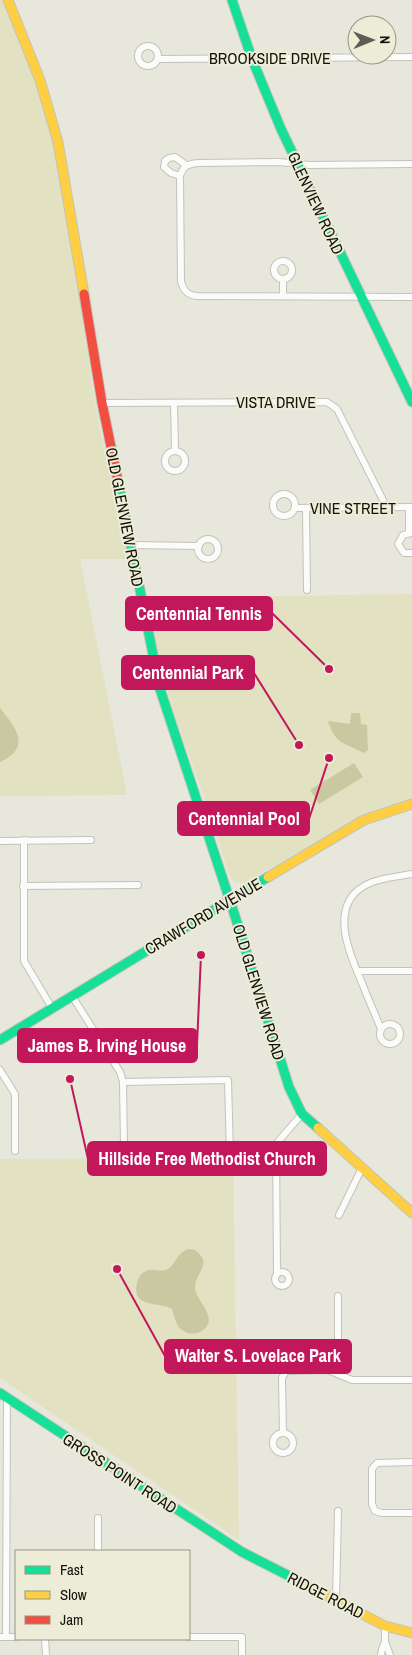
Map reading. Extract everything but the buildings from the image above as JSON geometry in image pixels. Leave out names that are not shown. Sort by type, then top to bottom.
[{"type":"main road","name":"OLD GLENVIEW ROAD","points":[[8,0],[34,61],[55,127],[63,163],[102,404],[160,689],[230,899],[289,1087],[302,1114],[412,1213]]},
{"type":"main road","name":"GLENVIEW ROAD","points":[[232,0],[266,95],[360,297],[412,402]]},
{"type":"main road","name":"CRAWFORD AVENUE","points":[[0,1040],[351,827],[364,820],[412,804]]},
{"type":"main road","name":"GROSS POINT ROAD","points":[[3,1396],[242,1552]]},
{"type":"main road","name":"RIDGE ROAD","points":[[242,1552],[385,1626],[412,1633]]},
{"type":"street","name":"BROOKSIDE DRIVE","points":[[158,59],[412,58]]},
{"type":"street","points":[[180,176],[171,173],[164,167],[165,160],[176,157],[186,165]]},
{"type":"street","points":[[412,164],[198,163],[186,165],[180,176],[181,281],[184,290],[190,295],[412,297]]},
{"type":"street","points":[[283,279],[284,296]]},
{"type":"street","name":"VISTA DRIVE","points":[[102,404],[322,402],[333,405],[337,408],[388,508]]},
{"type":"street","points":[[174,403],[175,450]]},
{"type":"street","points":[[410,507],[411,533],[400,537],[398,544],[404,552],[412,553]]},
{"type":"street","name":"VINE STREET","points":[[295,508],[410,507]]},
{"type":"street","points":[[306,508],[306,590]]},
{"type":"street","points":[[131,545],[199,546]]},
{"type":"street","points":[[24,840],[24,961],[52,1008]]},
{"type":"street","points":[[0,841],[91,840]]},
{"type":"street","points":[[381,1029],[346,943],[344,926],[347,907],[351,899],[364,887],[375,881],[412,874]]},
{"type":"street","points":[[23,886],[138,886]]},
{"type":"street","points":[[357,971],[412,971]]},
{"type":"street","points":[[72,996],[120,1072],[124,1082],[124,1147]]},
{"type":"street","points":[[0,1070],[15,1094],[15,1151]]},
{"type":"street","points":[[124,1082],[228,1080],[230,1155]]},
{"type":"street","points":[[276,1274],[276,1144],[302,1114]]},
{"type":"street","points":[[339,1215],[362,1168]]},
{"type":"street","points":[[338,1296],[338,1373]]},
{"type":"street","points":[[283,1433],[282,1378],[283,1374],[291,1370],[324,1370],[338,1373],[352,1380],[412,1380]]},
{"type":"street","points":[[3,1396],[3,1637]]},
{"type":"street","points":[[412,1462],[378,1463],[372,1469],[372,1504],[375,1511],[382,1513],[412,1513]]},
{"type":"street","points":[[336,1600],[338,1511]]},
{"type":"street","points":[[98,1518],[98,1550]]},
{"type":"street","points":[[385,1626],[385,1642],[390,1655]]},
{"type":"street","points":[[190,1636],[242,1637],[242,1655]]},
{"type":"street","points":[[45,1640],[46,1655]]},
{"type":"street","points":[[381,1655],[385,1642]]},
{"type":"shaded area","points":[[0,0],[3,0],[32,68],[44,102],[53,138],[69,224],[94,394],[128,559],[80,559],[127,795],[0,796]]},
{"type":"shaded area","points":[[412,594],[412,799],[365,815],[247,881],[242,883],[234,882],[229,874],[173,710],[146,598]]},
{"type":"shaded area","points":[[0,708],[15,729],[18,743],[16,750],[0,762]]},
{"type":"shaded area","points":[[351,713],[360,713],[361,724],[367,725],[368,750],[364,753],[337,739],[328,721],[350,724]]},
{"type":"shaded area","points":[[354,763],[363,777],[319,804],[310,790]]},
{"type":"shaded area","points":[[233,1158],[239,1540],[0,1378],[0,1159]]},
{"type":"shaded area","points":[[188,1249],[195,1250],[203,1260],[195,1288],[206,1310],[209,1322],[200,1332],[193,1334],[183,1331],[179,1327],[172,1309],[142,1301],[136,1291],[137,1281],[143,1273],[148,1270],[166,1270],[172,1266],[183,1251]]},
{"type":"traffic: fast","points":[[232,0],[252,59],[281,129],[412,402]]},
{"type":"traffic: fast","points":[[118,481],[160,689],[289,1087],[302,1114],[318,1128]]},
{"type":"traffic: fast","points":[[0,1040],[268,877]]},
{"type":"traffic: fast","points":[[0,1393],[242,1552],[297,1580]]},
{"type":"traffic: slow","points":[[8,0],[40,80],[58,142],[84,294]]},
{"type":"traffic: slow","points":[[268,877],[364,820],[412,804]]},
{"type":"traffic: slow","points":[[318,1128],[412,1213]]},
{"type":"traffic: slow","points":[[297,1580],[385,1626],[412,1633]]},
{"type":"traffic: jam","points":[[84,294],[102,403],[118,481]]},
{"type":"place","name":"Centennial Tennis","points":[[329,669]]},
{"type":"place","name":"Centennial Park","points":[[299,745]]},
{"type":"place","name":"Centennial Pool","points":[[329,758]]},
{"type":"place","name":"James B. Irving House","points":[[201,955]]},
{"type":"place","name":"Hillside Free Methodist Church","points":[[70,1079]]},
{"type":"place","name":"Walter S. Lovelace Park","points":[[117,1269]]}]
